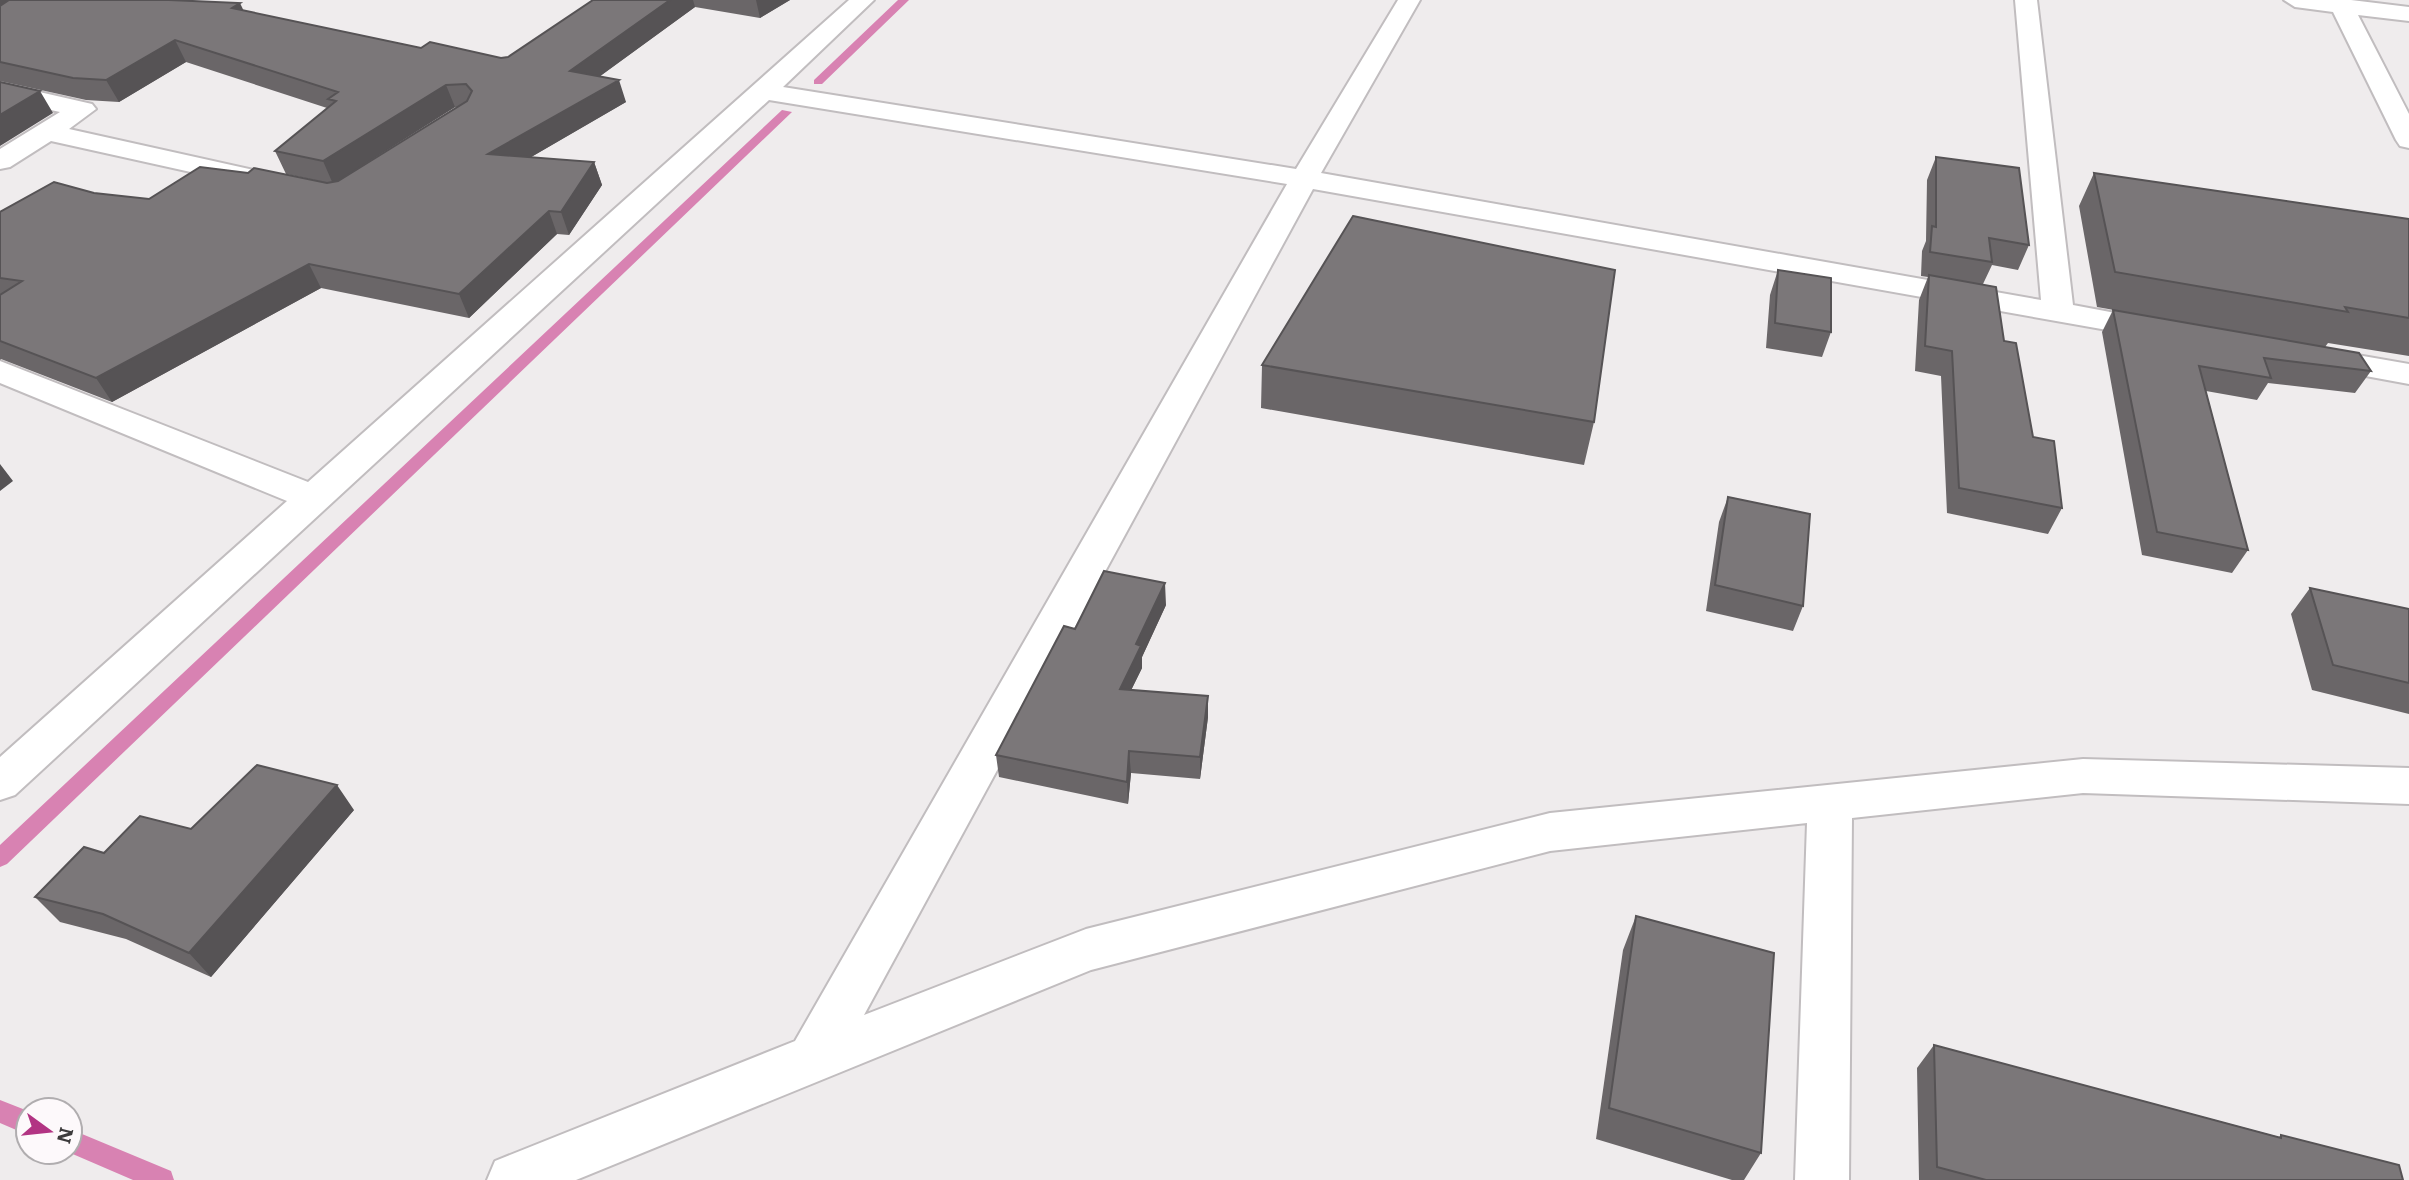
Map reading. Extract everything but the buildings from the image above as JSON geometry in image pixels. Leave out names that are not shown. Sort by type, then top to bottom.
[{"type":"street","points":[[0,783],[863,0]]},
{"type":"street","points":[[813,1058],[1304,179],[1409,0]]},
{"type":"street","points":[[2026,0],[2058,313]]},
{"type":"street","points":[[2295,0],[2340,3],[2409,14]]},
{"type":"street","points":[[2340,3],[2409,140]]},
{"type":"street","points":[[763,90],[1304,179],[2193,336]]},
{"type":"street","points":[[0,91],[83,109],[0,161]]},
{"type":"street","points":[[47,132],[285,185]]},
{"type":"street","points":[[2287,353],[2409,374]]},
{"type":"street","points":[[0,371],[314,498]]},
{"type":"street","points":[[514,1180],[607,1139],[1086,950],[1550,832],[2083,776],[2409,786]]},
{"type":"street","points":[[1822,1180],[1830,803]]},
{"type":"waterway","points":[[818,82],[904,0]]},
{"type":"waterway","points":[[0,858],[786,112]]},
{"type":"waterway","points":[[0,1111],[14,1117]]},
{"type":"waterway","points":[[84,1147],[162,1180]]}]
